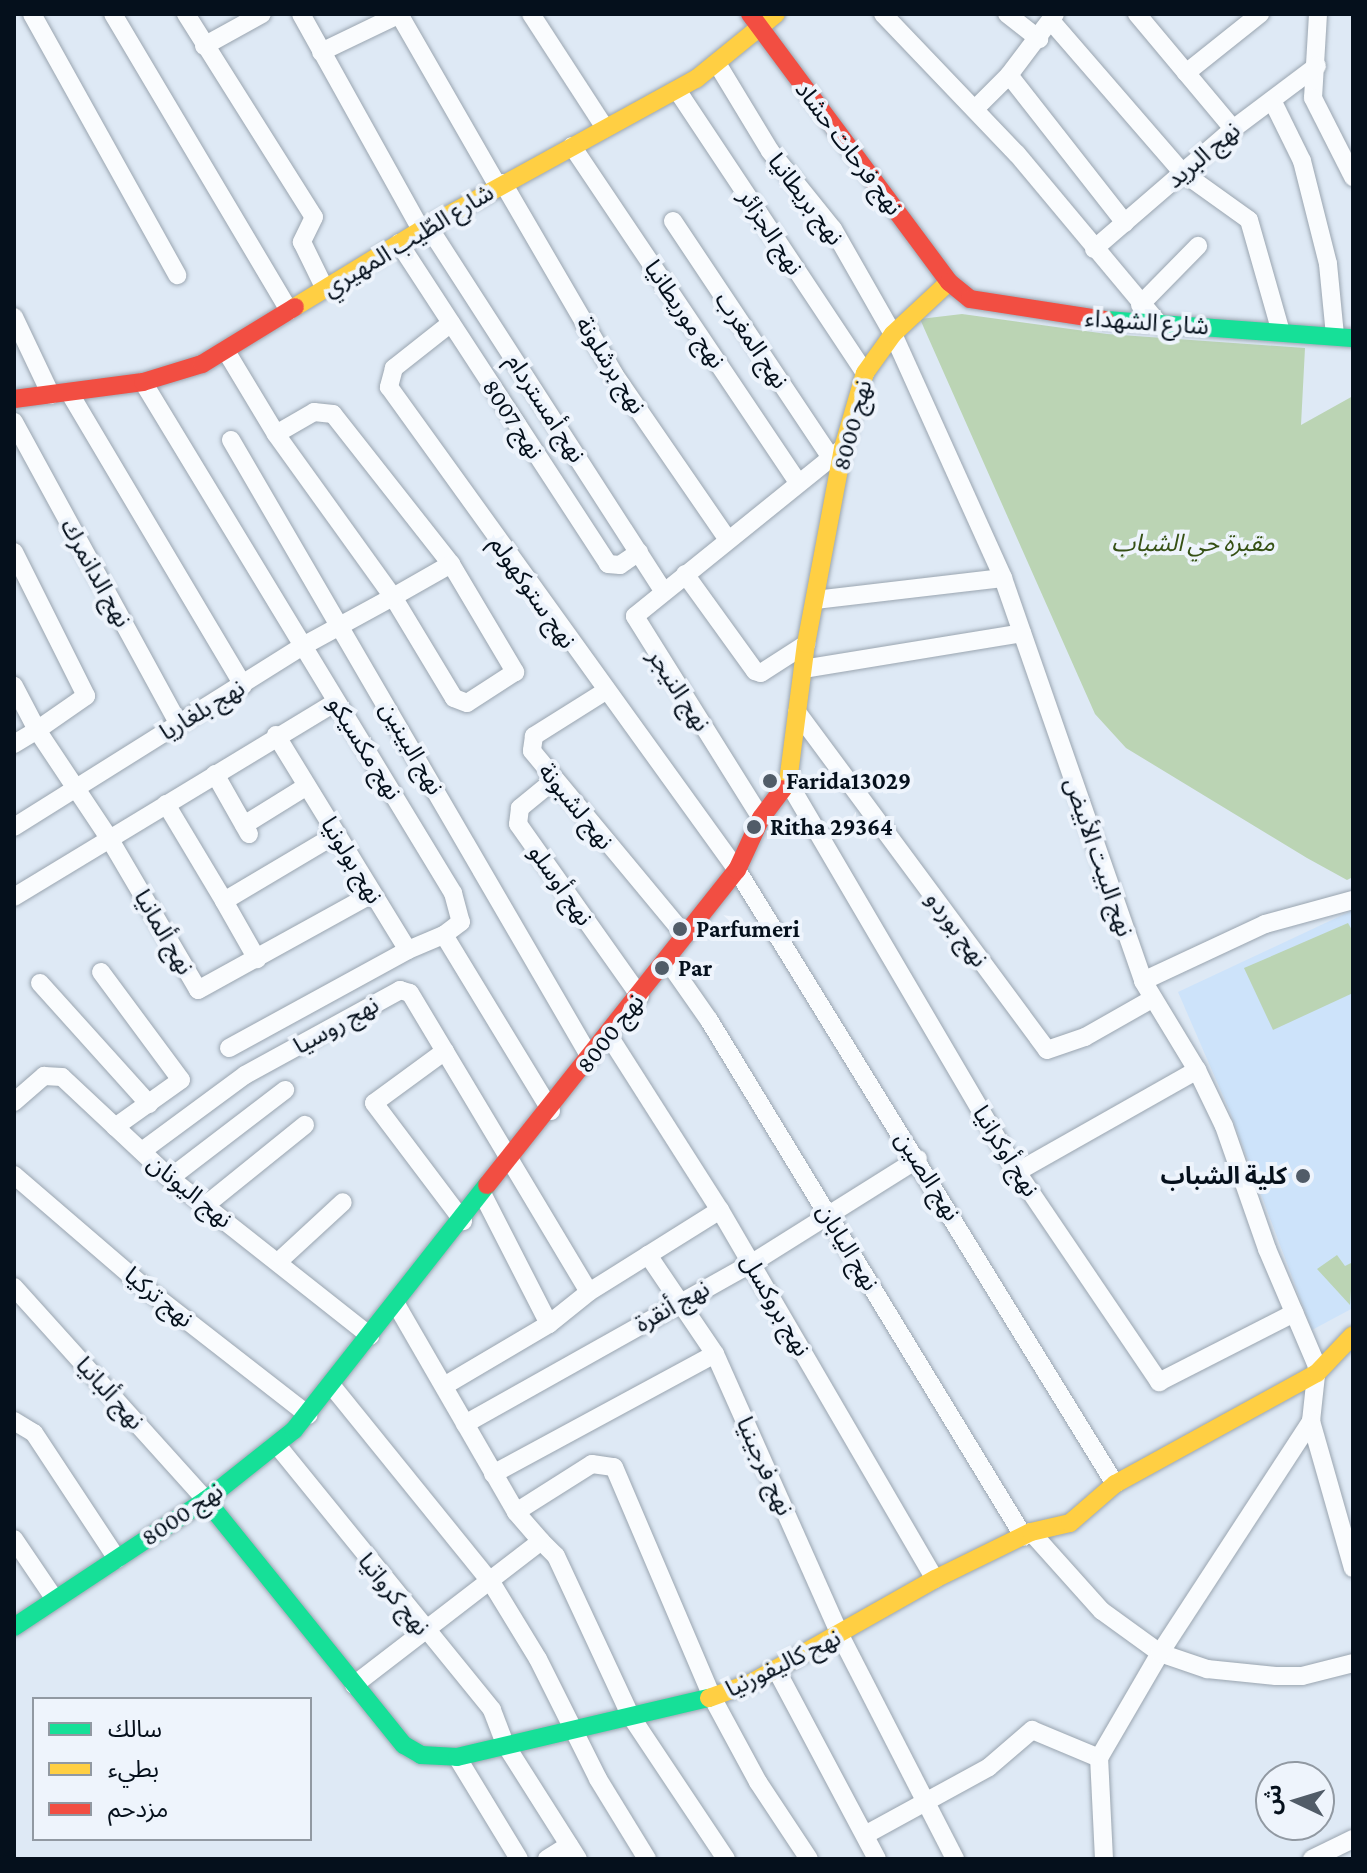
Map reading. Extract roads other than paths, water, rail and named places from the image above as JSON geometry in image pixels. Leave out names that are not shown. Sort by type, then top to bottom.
[{"type":"street","points":[[32,14],[177,275]]},
{"type":"street","points":[[113,14],[289,311]]},
{"type":"street","points":[[186,14],[314,217],[302,242],[325,289]]},
{"type":"street","points":[[204,46],[262,14]]},
{"type":"street","name":"نهج أمستردام","points":[[301,14],[425,228],[663,590]]},
{"type":"street","points":[[321,52],[400,14]]},
{"type":"street","name":"نهج برشلونة","points":[[400,14],[614,374],[728,540]]},
{"type":"street","points":[[531,14],[605,128]]},
{"type":"street","name":"شارع الطّيب المهيري","points":[[14,399],[143,382],[182,373],[226,351],[500,184],[718,65],[755,21],[776,14]]},
{"type":"street","points":[[883,14],[975,109],[1160,325]]},
{"type":"street","points":[[1007,14],[1039,39]]},
{"type":"street","points":[[1186,73],[1260,14]]},
{"type":"street","points":[[1318,14],[1315,105],[1336,136],[1353,177]]},
{"type":"street","points":[[1143,16],[1233,129]]},
{"type":"street","points":[[975,109],[1009,75],[1053,18],[1182,172],[1249,220],[1281,332]]},
{"type":"street","name":"نهج فرحات حشاد","points":[[755,21],[949,282]]},
{"type":"street","name":"نهج بريطانيا","points":[[718,65],[775,158],[833,229],[893,334]]},
{"type":"street","name":"نهج البريد","points":[[1094,249],[1233,129],[1317,66]]},
{"type":"street","points":[[1009,75],[1125,223]]},
{"type":"street","name":"نهج الجزائر","points":[[677,90],[865,373]]},
{"type":"street","points":[[1272,100],[1302,161],[1344,337]]},
{"type":"street","name":"نهج موريطانيا","points":[[572,146],[798,482]]},
{"type":"street","name":"نهج المغرب","points":[[673,221],[837,453]]},
{"type":"street","name":"نهج 8007","points":[[399,243],[608,564],[620,565],[639,552]]},
{"type":"street","points":[[1140,305],[1198,246]]},
{"type":"street","name":"شارع الشهداء","points":[[949,282],[970,299],[995,307],[1160,325],[1344,337]]},
{"type":"street","name":"نهج 8000","points":[[14,1627],[206,1500],[277,1445],[308,1415],[551,1111],[737,870],[761,818],[788,782],[806,644],[837,453],[865,373],[893,334],[949,282]]},
{"type":"street","points":[[14,317],[243,685]]},
{"type":"street","name":"نهج ستوكهولم","points":[[451,323],[394,368],[389,387],[604,692],[737,870]]},
{"type":"street","name":"نهج البيت الأبيض","points":[[893,334],[1003,578],[1143,981],[1197,1070],[1317,1373]]},
{"type":"street","points":[[226,351],[276,434],[393,597],[454,698],[467,703],[511,676],[515,667],[451,564],[333,414],[314,412],[276,434]]},
{"type":"street","name":"نهج مكسيكو","points":[[143,382],[462,912],[458,928],[444,935]]},
{"type":"street","name":"نهج الدانمرك","points":[[14,422],[178,723]]},
{"type":"street","name":"نهج البينين","points":[[231,440],[343,624],[590,1057]]},
{"type":"street","name":"نهج النيجر","points":[[761,818],[637,622],[637,612],[837,453]]},
{"type":"street","points":[[14,552],[85,690],[82,701],[14,744]]},
{"type":"street","name":"نهج بلغاريا","points":[[14,827],[303,646],[451,564]]},
{"type":"street","points":[[685,574],[755,671],[761,673],[806,644]]},
{"type":"street","points":[[815,600],[1003,578]]},
{"type":"street","points":[[803,669],[1022,633]]},
{"type":"street","name":"نهج ألمانيا","points":[[14,686],[37,730],[109,838],[198,990],[372,894]]},
{"type":"street","name":"نهج لشبونة","points":[[604,692],[531,741],[532,751],[553,781],[685,935]]},
{"type":"street","points":[[14,897],[276,735],[336,702]]},
{"type":"street","name":"نهج بوردو","points":[[797,712],[1047,1050],[1085,1037],[1152,999]]},
{"type":"street","name":"نهج بولونيا","points":[[276,735],[408,950]]},
{"type":"street","points":[[215,774],[246,829],[307,786]]},
{"type":"street","name":"نهج أوسلو","points":[[553,781],[520,808],[518,824],[640,996]]},
{"type":"street","name":"نهج أوكرانيا","points":[[788,782],[1017,1172],[1159,1382],[1294,1313]]},
{"type":"street","points":[[166,804],[257,959]]},
{"type":"street","points":[[224,901],[337,834]]},
{"type":"street","name":"نهج الصين","points":[[737,870],[918,1159],[1115,1484]]},
{"type":"street","points":[[1143,981],[1265,924],[1353,900]]},
{"type":"street","points":[[229,1048],[408,950],[444,935],[551,1111]]},
{"type":"street","name":"نهج اليابان","points":[[667,960],[1027,1535],[1102,1611],[1160,1653],[1207,1669],[1276,1676],[1302,1676],[1353,1663]]},
{"type":"street","points":[[101,972],[181,1074],[181,1080],[115,1127]]},
{"type":"street","points":[[40,983],[149,1104]]},
{"type":"street","name":"نهج روسيا","points":[[142,1151],[245,1075],[400,990],[410,993],[589,1292]]},
{"type":"street","name":"نهج بروكسل","points":[[609,1036],[752,1263],[935,1579]]},
{"type":"street","points":[[445,1051],[374,1103],[463,1221]]},
{"type":"street","points":[[1017,1172],[1197,1070]]},
{"type":"street","name":"نهج اليونان","points":[[14,1102],[44,1076],[54,1073],[170,1178],[207,1204],[370,1336]]},
{"type":"street","points":[[170,1178],[285,1090]]},
{"type":"street","points":[[207,1204],[305,1125]]},
{"type":"street","name":"نهج أنقرة","points":[[465,1424],[752,1263],[918,1159]]},
{"type":"street","name":"نهج تركيا","points":[[14,1175],[149,1291],[308,1415]]},
{"type":"street","points":[[483,1195],[549,1324]]},
{"type":"street","points":[[278,1262],[343,1202]]},
{"type":"street","points":[[444,1386],[549,1324],[589,1292],[720,1210]]},
{"type":"street","name":"نهج فرجينيا","points":[[648,1255],[715,1354],[841,1637],[955,1859]]},
{"type":"street","name":"نهج ألبانيا","points":[[14,1287],[206,1500]]},
{"type":"street","points":[[396,1304],[516,1512],[556,1556],[630,1715],[726,1859]]},
{"type":"street","name":"نهح كاليفورنيا","points":[[206,1500],[410,1750],[457,1757],[712,1697],[777,1671],[841,1637],[935,1579],[1027,1535],[1070,1523],[1115,1484],[1317,1373],[1353,1335]]},
{"type":"street","points":[[493,1474],[715,1354]]},
{"type":"street","points":[[1317,1373],[1311,1421],[1353,1568]]},
{"type":"street","points":[[332,1386],[491,1582],[538,1659],[571,1730],[647,1859]]},
{"type":"street","points":[[14,1420],[34,1433],[117,1559]]},
{"type":"street","points":[[1104,1859],[1099,1758],[1160,1653],[1311,1421]]},
{"type":"street","name":"نهج كرواتيا","points":[[277,1445],[424,1633],[492,1710],[505,1744],[573,1852]]},
{"type":"street","points":[[516,1512],[592,1464],[614,1467],[712,1697],[758,1782],[809,1859]]},
{"type":"street","points":[[14,1539],[54,1598]]},
{"type":"street","points":[[354,1685],[541,1541]]},
{"type":"street","points":[[777,1671],[877,1859]]},
{"type":"street","points":[[865,1835],[989,1767],[1035,1729],[1073,1750],[1099,1758]]},
{"type":"street","points":[[457,1757],[519,1859]]},
{"type":"street","points":[[1312,1859],[1353,1839]]},
{"type":"street","points":[[547,1859],[573,1852]]},
{"type":"place","name":"Farida13029","points":[[770,781]]},
{"type":"place","name":"Ritha 29364","points":[[754,827]]},
{"type":"place","name":"Parfumeri","points":[[680,929]]},
{"type":"place","name":"Par","points":[[662,968]]},
{"type":"place","name":"كلية الشباب","points":[[1303,1176]]},
{"type":"park label","name":"مقبرة حي الشباب","points":[[1193,543]]}]
